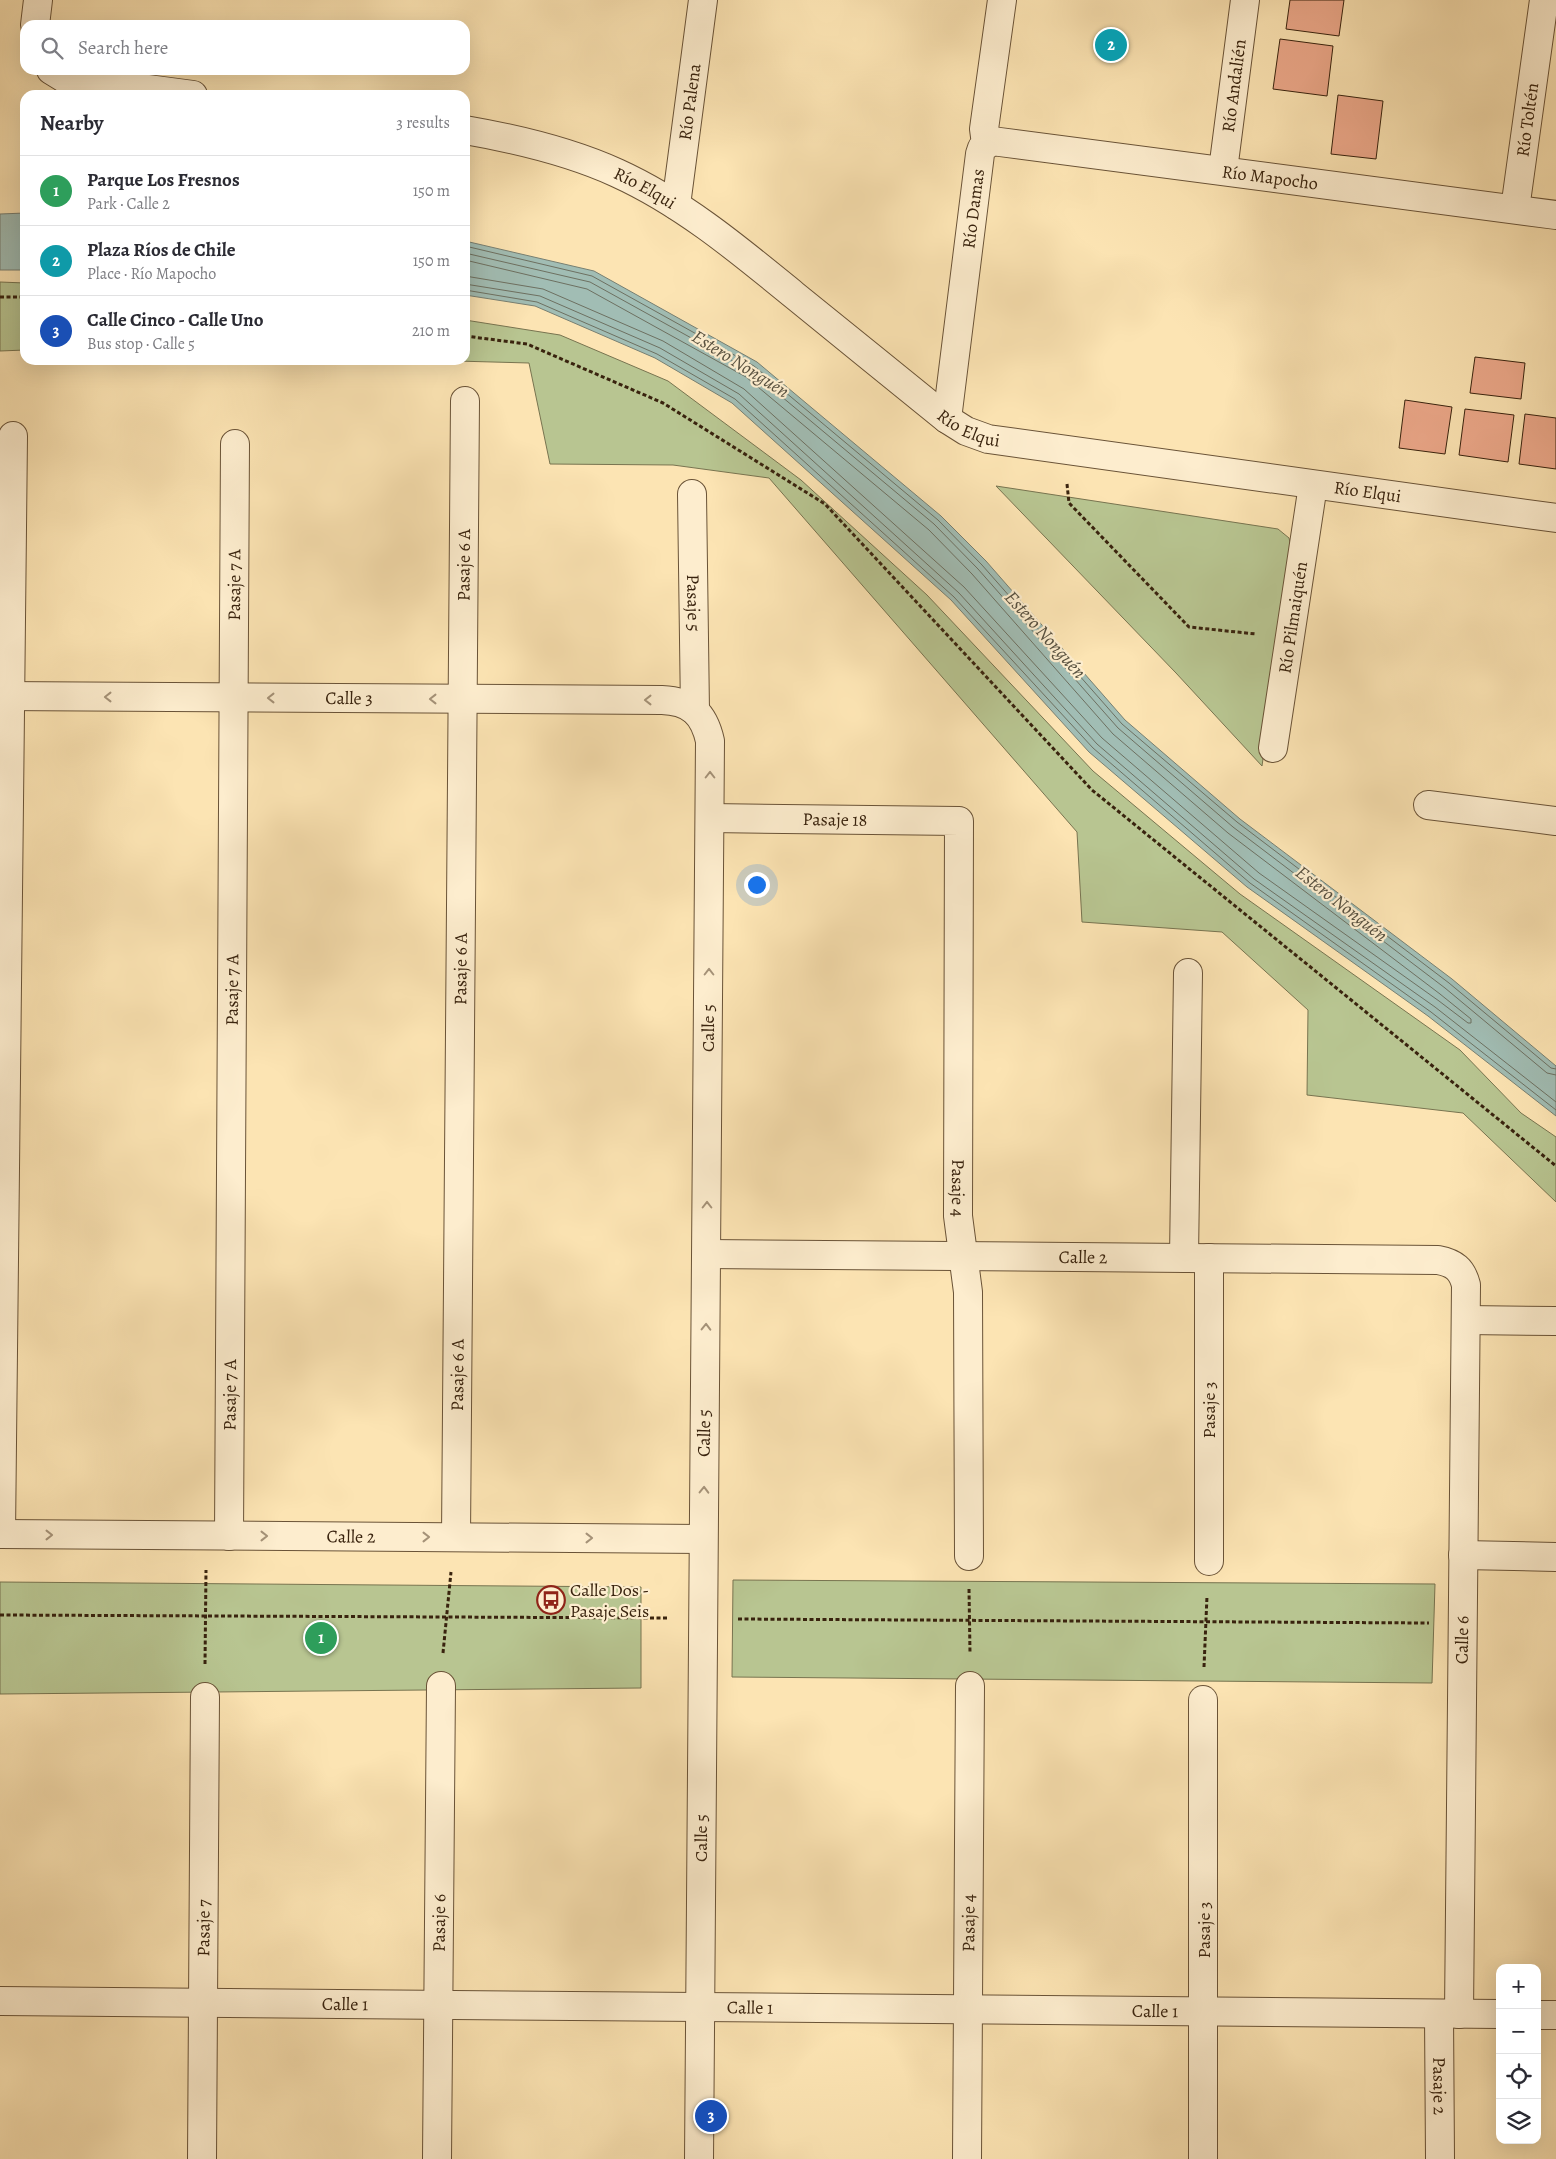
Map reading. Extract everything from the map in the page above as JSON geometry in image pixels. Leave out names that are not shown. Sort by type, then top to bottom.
[{"type":"street","points":[[36,20],[38,0]]},
{"type":"street","name":"Río Palena","points":[[676,205],[703,0]]},
{"type":"street","name":"Río Damas","points":[[947,420],[980,154],[986,144],[984,129],[1002,0]]},
{"type":"street","name":"Río Andalién","points":[[1222,170],[1245,0]]},
{"type":"street","name":"Río Toltén","points":[[1515,209],[1544,0]]},
{"type":"street","points":[[59,75],[64,78],[156,90]]},
{"type":"street","name":"Río Elqui","points":[[470,131],[507,138],[585,160],[618,174],[676,205],[738,249],[947,420],[966,431],[988,439],[1556,518]]},
{"type":"street","name":"Río Mapocho","points":[[986,144],[998,141],[1556,215]]},
{"type":"street","name":"Pasaje 6 A","points":[[456,1537],[465,401]]},
{"type":"street","points":[[1,1534],[5,696],[13,436]]},
{"type":"street","name":"Pasaje 7 A","points":[[217,1536],[234,697],[235,444]]},
{"type":"street","name":"Río Pilmaiquén","points":[[1273,748],[1313,485]]},
{"type":"street","name":"Pasaje 5","points":[[692,494],[695,711]]},
{"type":"street","name":"Calle 3","points":[[5,696],[668,700],[685,704],[695,711]]},
{"type":"street","name":"Calle 5","points":[[695,711],[702,718],[710,741],[699,2159]]},
{"type":"street","points":[[1428,805],[1556,821]]},
{"type":"street","name":"Pasaje 18","points":[[710,818],[959,820]]},
{"type":"street","name":"Pasaje 4","points":[[959,820],[958,1216],[968,1292],[969,1556]]},
{"type":"street","name":"Pasaje 3","points":[[1188,973],[1196,1258],[1209,1561]]},
{"type":"street","name":"Calle 2","points":[[707,1254],[1438,1260],[1449,1262],[1459,1268]]},
{"type":"street","name":"Calle 6","points":[[1449,2014],[1463,1555],[1466,1286],[1459,1268]]},
{"type":"street","points":[[1466,1320],[1556,1321]]},
{"type":"street","name":"Calle 2","points":[[1,1534],[703,1539]]},
{"type":"street","points":[[1463,1555],[1556,1557]]},
{"type":"street","name":"Pasaje 6","points":[[437,2159],[441,1686]]},
{"type":"street","name":"Pasaje 4","points":[[967,2159],[970,1686]]},
{"type":"street","name":"Pasaje 7","points":[[202,2159],[205,1697]]},
{"type":"street","name":"Pasaje 3","points":[[1203,1700],[1203,2159]]},
{"type":"street","name":"Calle 1","points":[[0,2002],[1496,2014]]},
{"type":"street","name":"Pasaje 2","points":[[1440,2159],[1449,2014]]},
{"type":"street","points":[[1541,2015],[1556,2015]]},
{"type":"path","points":[[0,297],[20,297]]},
{"type":"path","points":[[470,337],[527,344],[663,403],[825,504],[1092,790],[1556,1166]]},
{"type":"path","points":[[1064,451],[1069,503],[1189,626],[1290,638]]},
{"type":"path","points":[[205,1697],[217,1536]]},
{"type":"path","points":[[441,1686],[446,1617],[456,1537]]},
{"type":"path","points":[[969,1556],[970,1686]]},
{"type":"path","points":[[1203,1700],[1209,1561]]},
{"type":"green space","points":[[0,282],[20,283],[20,350],[0,351]]},
{"type":"green space","points":[[470,321],[560,335],[668,381],[801,480],[927,595],[1093,771],[1240,894],[1460,1050],[1521,1113],[1556,1137],[1556,1202],[1463,1113],[1307,1095],[1308,1010],[1222,932],[1082,922],[1077,832],[769,478],[673,465],[550,464],[529,363],[470,361]]},
{"type":"green space","points":[[996,486],[1278,529],[1289,538],[1292,551],[1262,766],[1176,673]]},
{"type":"green space","points":[[733,1580],[1435,1584],[1432,1683],[732,1677]]},
{"type":"green space","points":[[0,1582],[641,1587],[641,1688],[0,1694]]},
{"type":"water","points":[[20,213],[20,270],[0,270],[0,214]]},
{"type":"water","name":"Estero Nonguén","points":[[470,242],[594,271],[757,362],[941,516],[986,561],[1125,720],[1240,819],[1452,979],[1556,1066],[1556,1116],[1428,1016],[1247,887],[1089,752],[951,600],[732,403],[655,358],[535,306],[470,296]]},
{"type":"building","points":[[1290,0],[1344,0],[1339,36],[1286,29]]},
{"type":"building","points":[[1280,39],[1333,46],[1327,96],[1273,89]]},
{"type":"building","points":[[1338,95],[1383,101],[1376,159],[1331,154]]},
{"type":"building","points":[[1475,357],[1525,363],[1521,399],[1470,393]]},
{"type":"building","points":[[1405,400],[1452,407],[1445,454],[1399,448]]},
{"type":"building","points":[[1465,409],[1514,415],[1508,462],[1459,455]]},
{"type":"building","points":[[1525,414],[1556,418],[1556,469],[1519,464]]},
{"type":"place","name":"Plaza Ríos de Chile","points":[[1111,45]]},
{"type":"place","name":"Calle Dos - Pasaje Seis","points":[[551,1600]]},
{"type":"place","name":"Parque Los Fresnos","points":[[321,1638]]},
{"type":"place","name":"Calle Cinco - Calle Uno","points":[[711,2116]]}]
